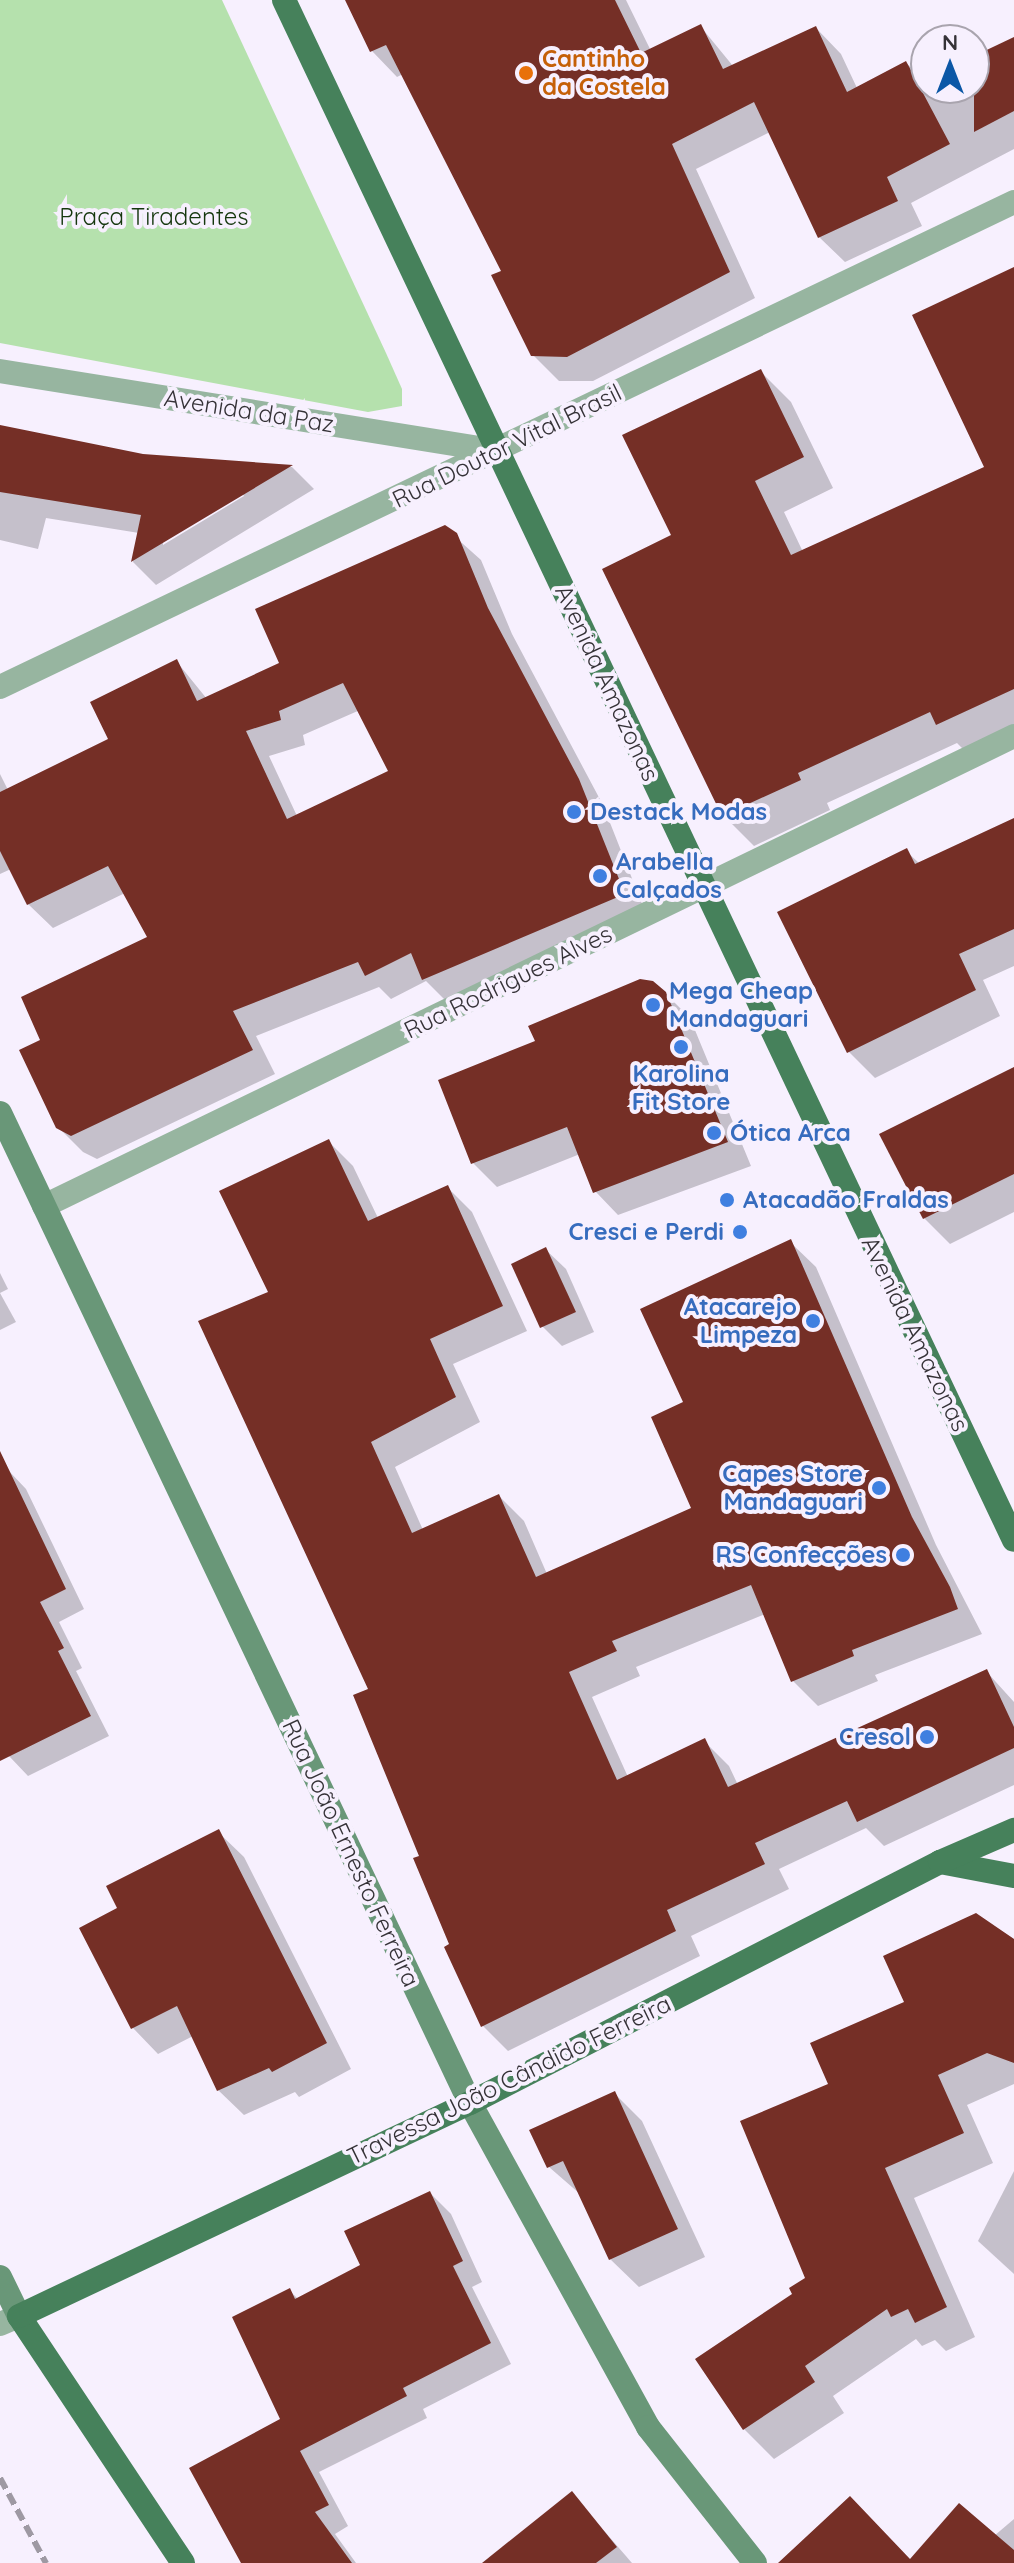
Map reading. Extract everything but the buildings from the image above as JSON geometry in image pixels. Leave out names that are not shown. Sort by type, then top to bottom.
[{"type":"main road","name":"Avenida Amazonas","points":[[284,0],[1014,1540]]},
{"type":"main road","points":[[1008,1833],[1014,1814]]},
{"type":"main road","name":"Travessa João Cândido Ferreira","points":[[9,2320],[470,2103],[940,1862],[1008,1833]]},
{"type":"main road","points":[[940,1862],[1014,1876]]},
{"type":"main road","points":[[9,2320],[183,2563]]},
{"type":"street","name":"Rua Doutor Vital Brasil","points":[[0,687],[1014,202]]},
{"type":"street","name":"Avenida da Paz","points":[[0,371],[497,451]]},
{"type":"street","name":"Rua Rodrigues Alves","points":[[44,1206],[1014,736]]},
{"type":"street","name":"Rua João Ernesto Ferreira","points":[[0,1113],[470,2103],[648,2427],[755,2563]]},
{"type":"street","points":[[0,2277],[9,2320]]},
{"type":"green space","name":"Praça Tiradentes","points":[[0,0],[222,0],[402,389],[402,406],[368,412],[0,343]]},
{"type":"railway","points":[[0,2478],[46,2563]]},
{"type":"place","name":"Cantinho da Costela","points":[[526,73]]},
{"type":"place","name":"Destack Modas","points":[[574,812]]},
{"type":"place","name":"Arabella Calçados","points":[[600,876]]},
{"type":"place","name":"Mega Cheap Mandaguari","points":[[653,1005]]},
{"type":"place","name":"Karolina Fit Store","points":[[681,1047]]},
{"type":"place","name":"Ótica Arca","points":[[714,1133]]},
{"type":"place","name":"Atacadão Fraldas","points":[[727,1200]]},
{"type":"place","name":"Cresci e Perdi","points":[[740,1232]]},
{"type":"place","name":"Atacarejo Limpeza","points":[[813,1321]]},
{"type":"place","name":"Capes Store Mandaguari","points":[[879,1488]]},
{"type":"place","name":"RS Confecções","points":[[903,1555]]},
{"type":"place","name":"Cresol","points":[[927,1737]]}]
